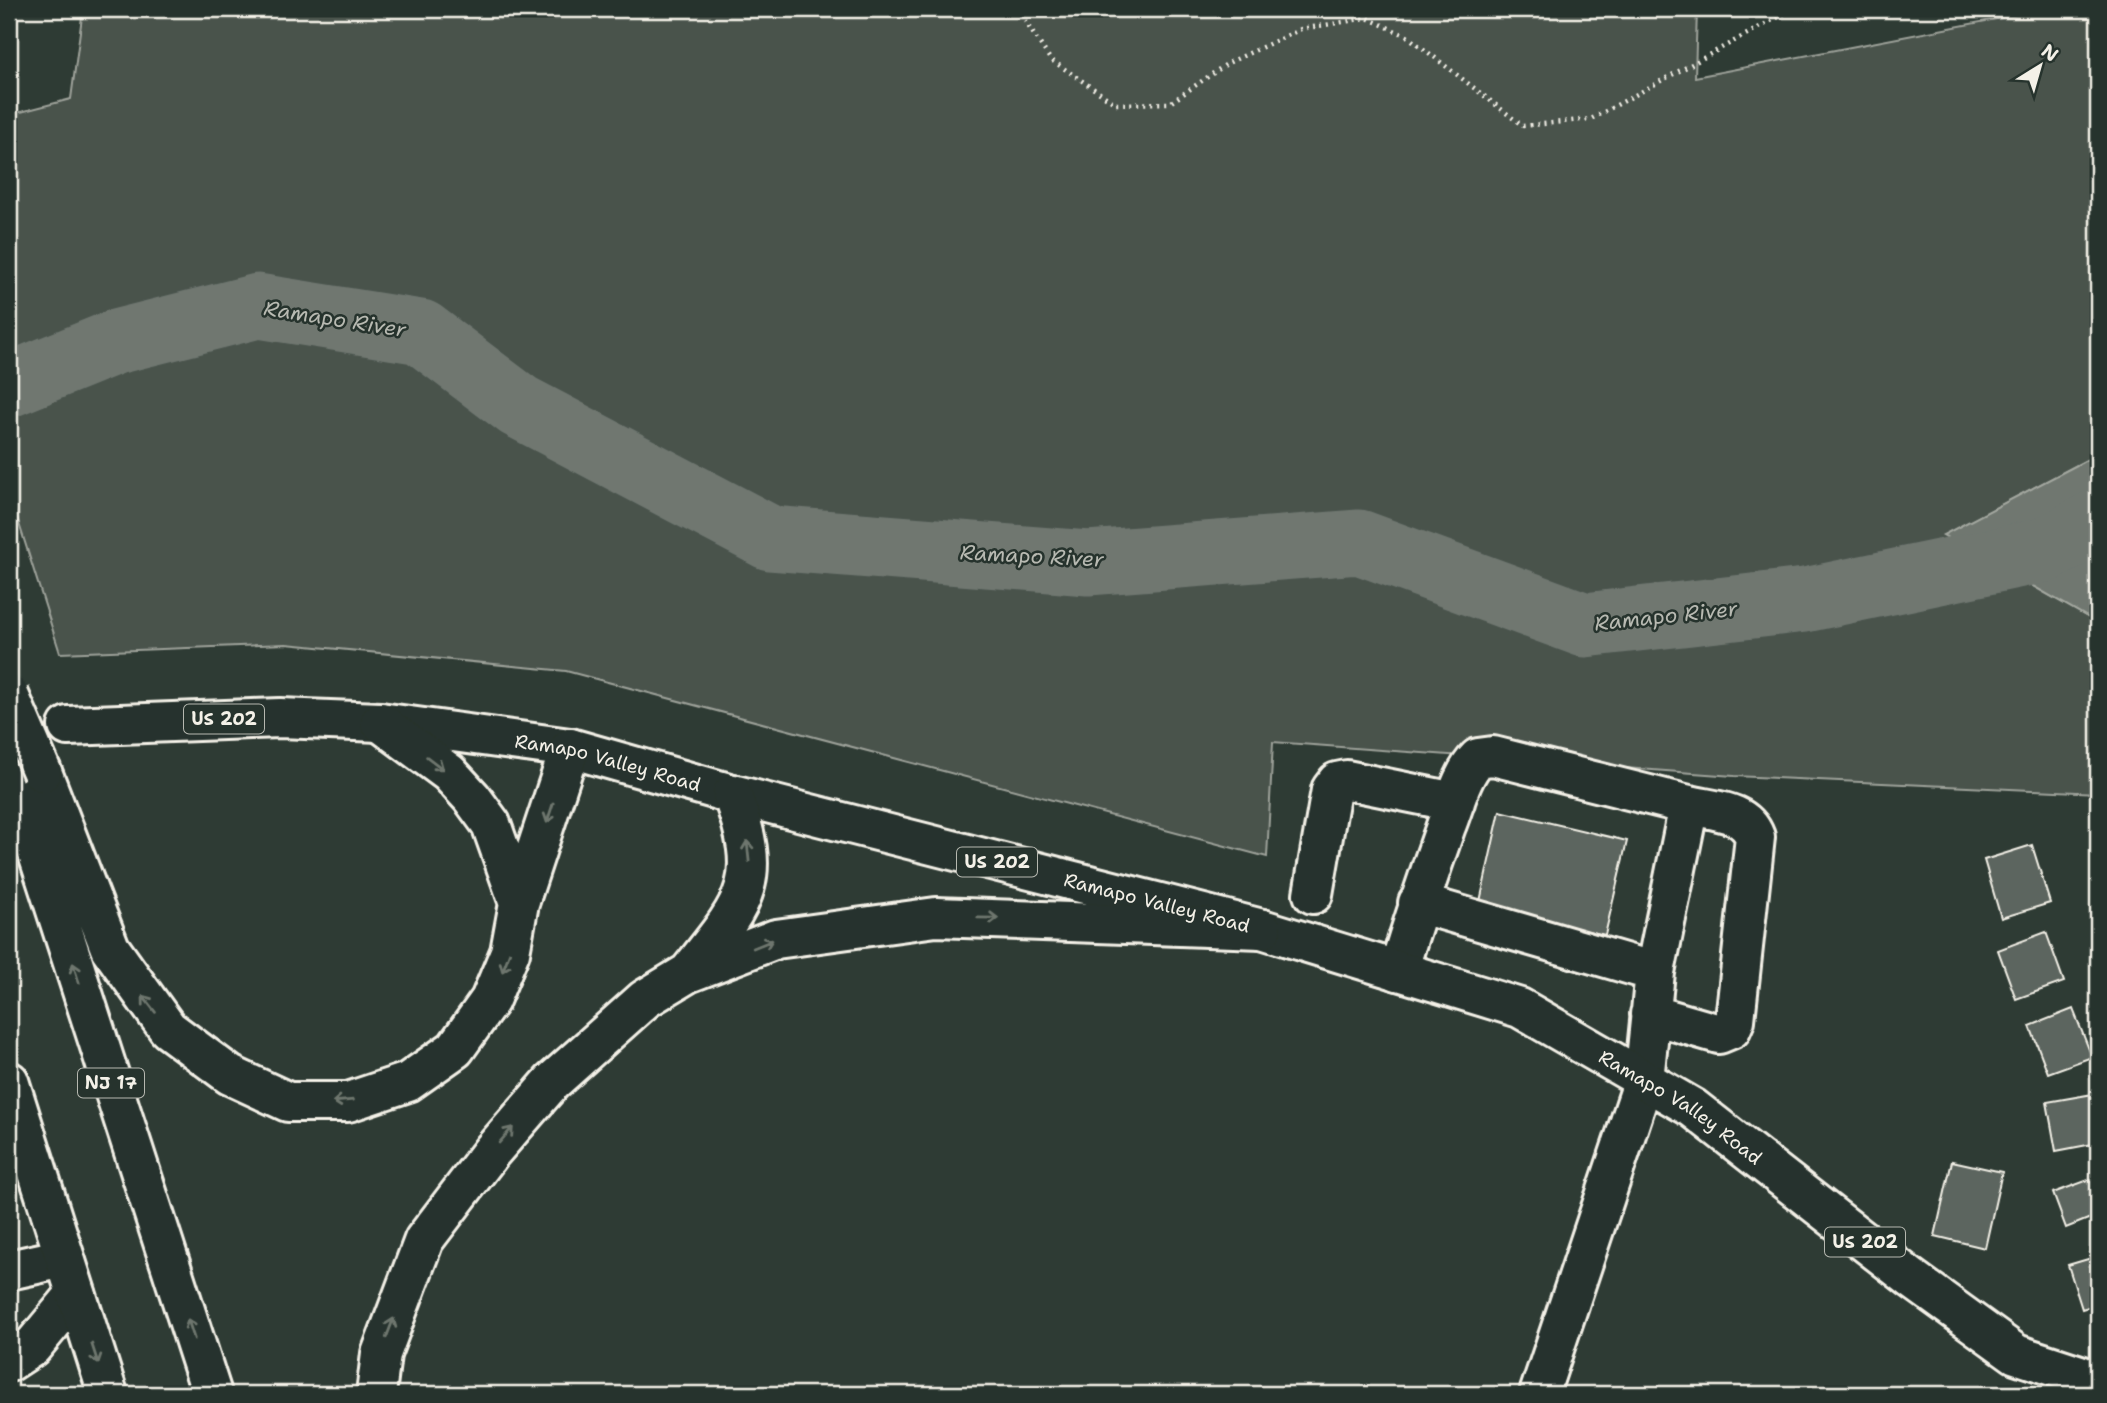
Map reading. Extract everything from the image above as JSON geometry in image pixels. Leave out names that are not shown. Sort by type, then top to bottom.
[{"type":"main road","points":[[9,695],[21,769],[110,948],[144,999],[168,1029],[230,1075],[288,1102],[348,1102],[408,1082],[455,1049],[491,1000],[510,952],[519,903],[570,748]]},
{"type":"main road","name":"Ramapo Valley Road","points":[[68,726],[280,718],[380,722],[570,748],[732,794],[1262,929],[1520,1007],[1693,1108],[1911,1278],[2016,1354],[2092,1384]]},
{"type":"main road","points":[[380,722],[449,773],[472,798],[491,824],[519,903]]},
{"type":"main road","points":[[1398,971],[1418,903],[1470,766],[1478,758],[1493,756],[1740,816],[1750,824],[1755,837],[1735,1020],[1731,1029],[1719,1034],[1650,1014]]},
{"type":"main road","name":"NJ 17","points":[[21,769],[212,1394]]},
{"type":"main road","points":[[1313,894],[1331,790],[1337,782],[1347,779],[1455,802]]},
{"type":"main road","points":[[688,973],[734,917],[746,891],[750,859],[745,830],[732,794]]},
{"type":"main road","points":[[1539,1394],[1644,1080],[1655,972],[1689,805]]},
{"type":"main road","points":[[1418,903],[1655,972]]},
{"type":"main road","points":[[376,1394],[380,1354],[424,1240],[492,1151],[552,1082],[645,999],[688,973],[776,939],[936,917],[1262,929]]},
{"type":"main road","points":[[9,1081],[108,1394]]},
{"type":"main road","points":[[9,1160],[52,1220]]},
{"type":"main road","points":[[9,1270],[64,1258]]},
{"type":"main road","points":[[9,1362],[32,1347],[76,1294]]},
{"type":"path","points":[[1017,9],[1050,59],[1116,104],[1170,103],[1228,63],[1301,29],[1367,18],[1407,36],[1523,126],[1591,119],[1793,9]]},
{"type":"shaded area","points":[[83,9],[1697,9],[1695,77],[2048,9],[2098,9],[2098,454],[1944,535],[2098,623],[2098,793],[1734,776],[1273,742],[1267,857],[566,671],[286,644],[60,653],[9,492],[9,115],[71,99]]},
{"type":"shaded area","points":[[2098,454],[2098,623],[1943,535]]},
{"type":"building","points":[[1500,811],[1627,841],[1605,935],[1479,906]]},
{"type":"building","points":[[2032,845],[2050,903],[2001,918],[1984,860]]},
{"type":"building","points":[[2046,932],[2064,982],[2016,999],[1998,950]]},
{"type":"building","points":[[2073,1009],[2092,1057],[2048,1073],[2030,1026]]},
{"type":"building","points":[[2093,1094],[2098,1143],[2056,1151],[2047,1102]]},
{"type":"building","points":[[1952,1161],[2002,1172],[1985,1248],[1935,1236]]},
{"type":"building","points":[[2091,1179],[2098,1199],[2098,1215],[2066,1228],[2053,1193]]},
{"type":"building","points":[[2098,1256],[2098,1304],[2082,1309],[2068,1265]]},
{"type":"waterway","name":"Ramapo River","points":[[9,385],[115,342],[258,306],[421,332],[519,406],[770,538],[1088,563],[1359,542],[1585,625],[1805,600],[2045,550],[2098,521]]}]
